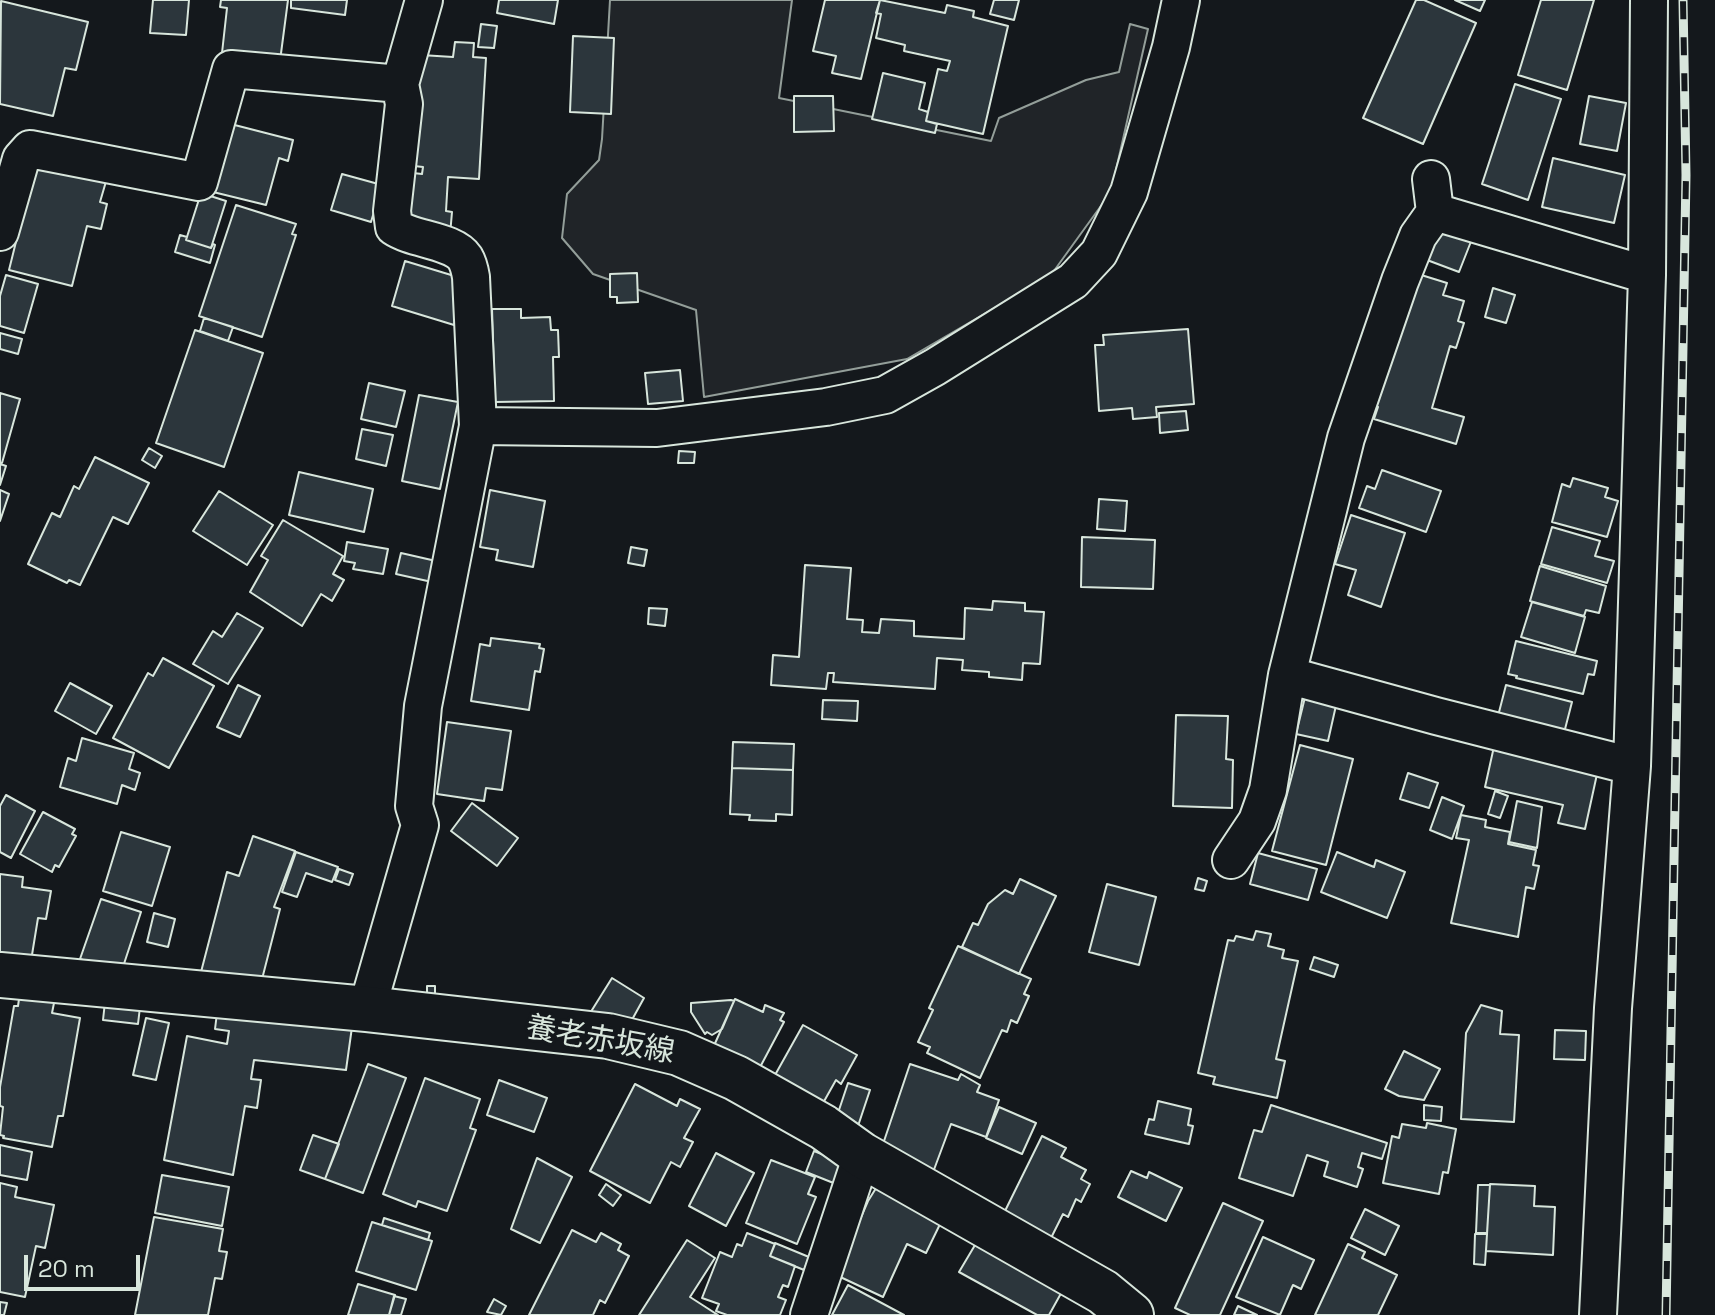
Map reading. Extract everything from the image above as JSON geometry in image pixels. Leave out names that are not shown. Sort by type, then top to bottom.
[{"type":"main road","name":"養老赤坂線","points":[[0,975],[367,1009],[608,1036],[679,1053],[736,1078],[823,1127],[862,1155],[1103,1292],[1131,1315]]},
{"type":"street","points":[[367,1009],[420,825],[414,806],[423,706],[478,426],[471,277],[465,258],[453,247],[405,235],[394,227],[392,211],[404,104],[400,84],[424,0]]},
{"type":"street","points":[[478,426],[657,428],[826,407],[885,395],[935,367],[1073,281],[1099,253],[1129,192],[1171,47],[1181,0]]},
{"type":"street","points":[[1598,1315],[1613,1008],[1632,766],[1647,275],[1649,0]]},
{"type":"street","points":[[0,232],[21,159],[30,149],[199,182],[231,69],[400,84]]},
{"type":"street","points":[[1231,860],[1257,821],[1268,790],[1287,675],[1346,438],[1433,196],[1647,275]]},
{"type":"street","points":[[1287,675],[1632,766]]},
{"type":"street","points":[[809,1315],[862,1155]]},
{"type":"shaded area","points":[[610,0],[792,0],[779,98],[991,141],[999,118],[1086,80],[1119,72],[1130,24],[1148,29],[1111,192],[1051,275],[907,359],[704,397],[696,310],[593,274],[562,238],[567,194],[599,160]]},
{"type":"building","points":[[153,0],[189,0],[186,35],[150,33]]},
{"type":"building","points":[[221,0],[288,0],[280,61],[222,53],[227,8],[220,7]]},
{"type":"building","points":[[291,0],[347,0],[345,15],[291,8]]},
{"type":"building","points":[[499,0],[558,0],[554,24],[497,13]]},
{"type":"building","points":[[825,0],[880,0],[861,79],[832,73],[836,56],[813,51]]},
{"type":"building","points":[[880,0],[945,13],[947,5],[974,11],[973,17],[1008,26],[983,134],[926,121],[938,69],[947,71],[950,61],[904,51],[905,45],[876,38],[881,14],[876,13]]},
{"type":"building","points":[[994,0],[1019,0],[1014,20],[990,14]]},
{"type":"building","points":[[1416,0],[1424,0],[1476,23],[1423,144],[1363,118]]},
{"type":"building","points":[[1455,0],[1485,0],[1480,11]]},
{"type":"building","points":[[1541,0],[1594,0],[1567,90],[1518,75]]},
{"type":"building","points":[[1,1],[88,22],[76,70],[65,68],[53,116],[0,104]]},
{"type":"building","points":[[481,24],[497,26],[494,48],[478,47]]},
{"type":"building","points":[[573,36],[614,38],[611,114],[570,112]]},
{"type":"building","points":[[455,42],[474,43],[473,57],[486,58],[479,179],[448,177],[446,211],[452,212],[450,235],[409,225],[413,173],[422,174],[423,167],[414,166],[421,55],[453,57]]},
{"type":"building","points":[[883,73],[925,83],[919,109],[928,112],[926,121],[937,124],[935,133],[872,119]]},
{"type":"building","points":[[1515,84],[1561,99],[1528,200],[1482,184]]},
{"type":"building","points":[[794,96],[833,96],[834,131],[794,132]]},
{"type":"building","points":[[1589,96],[1626,103],[1617,151],[1580,144]]},
{"type":"building","points":[[223,122],[293,140],[288,161],[279,158],[266,205],[209,191]]},
{"type":"building","points":[[1553,158],[1625,175],[1614,223],[1542,207]]},
{"type":"building","points":[[35,165],[107,178],[100,202],[107,204],[101,229],[87,226],[72,286],[9,270]]},
{"type":"building","points":[[342,174],[382,185],[371,222],[331,210]]},
{"type":"building","points":[[201,193],[226,201],[211,248],[186,240]]},
{"type":"building","points":[[236,205],[296,224],[292,234],[296,235],[262,337],[199,316]]},
{"type":"building","points":[[1439,226],[1472,239],[1459,272],[1427,260]]},
{"type":"building","points":[[180,235],[211,248],[215,245],[210,263],[175,252]]},
{"type":"building","points":[[405,261],[461,278],[454,302],[460,303],[454,325],[392,306]]},
{"type":"building","points":[[637,273],[638,302],[617,303],[617,297],[610,297],[610,274]]},
{"type":"building","points":[[1418,274],[1447,283],[1443,295],[1464,301],[1458,321],[1464,323],[1456,348],[1450,346],[1432,408],[1464,417],[1456,444],[1374,419],[1378,407],[1369,405]]},
{"type":"building","points":[[6,275],[38,284],[24,333],[0,326],[0,296]]},
{"type":"building","points":[[1493,288],[1515,295],[1506,323],[1485,317]]},
{"type":"building","points":[[492,309],[521,309],[521,318],[550,317],[551,330],[558,330],[559,357],[553,357],[554,401],[495,402]]},
{"type":"building","points":[[204,318],[233,327],[228,341],[200,331]]},
{"type":"building","points":[[1188,329],[1194,404],[1156,407],[1157,417],[1133,419],[1132,408],[1099,411],[1095,345],[1104,345],[1103,335]]},
{"type":"building","points":[[195,330],[263,353],[224,467],[156,443]]},
{"type":"building","points":[[0,333],[22,339],[18,354],[0,349]]},
{"type":"building","points":[[680,370],[683,401],[648,404],[645,373]]},
{"type":"building","points":[[369,383],[405,391],[396,427],[361,419]]},
{"type":"building","points":[[0,393],[20,399],[2,463],[0,463]]},
{"type":"building","points":[[419,395],[458,402],[440,489],[402,481]]},
{"type":"building","points":[[1186,411],[1188,430],[1160,433],[1159,413]]},
{"type":"building","points":[[362,429],[393,435],[386,466],[356,459]]},
{"type":"building","points":[[149,448],[162,456],[155,468],[142,460]]},
{"type":"building","points":[[679,451],[695,452],[694,463],[678,463]]},
{"type":"building","points":[[95,457],[149,483],[128,524],[113,517],[80,585],[69,580],[67,583],[28,564],[52,513],[60,517],[74,486],[79,489]]},
{"type":"building","points":[[0,464],[6,466],[0,485]]},
{"type":"building","points":[[1382,470],[1441,491],[1426,532],[1359,508],[1367,486],[1375,489]]},
{"type":"building","points":[[299,472],[373,489],[364,532],[289,515]]},
{"type":"building","points":[[1573,478],[1608,488],[1605,497],[1618,501],[1607,537],[1552,522],[1562,484],[1570,487]]},
{"type":"building","points":[[0,490],[9,494],[0,521]]},
{"type":"building","points":[[490,490],[545,501],[533,567],[496,560],[498,550],[480,547]]},
{"type":"building","points":[[219,491],[273,525],[247,565],[193,531]]},
{"type":"building","points":[[1099,499],[1127,501],[1125,531],[1097,529]]},
{"type":"building","points":[[1351,515],[1405,533],[1381,607],[1348,595],[1356,570],[1335,564]]},
{"type":"building","points":[[283,520],[343,556],[333,574],[344,580],[332,601],[321,594],[302,626],[250,592],[268,560],[261,556]]},
{"type":"building","points":[[1552,527],[1600,541],[1595,556],[1614,561],[1607,583],[1541,564]]},
{"type":"building","points":[[1082,537],[1155,540],[1153,589],[1081,587]]},
{"type":"building","points":[[347,542],[388,549],[383,574],[353,569],[355,563],[344,561]]},
{"type":"building","points":[[631,547],[647,550],[644,566],[628,563]]},
{"type":"building","points":[[401,553],[436,561],[432,582],[396,574]]},
{"type":"building","points":[[805,565],[851,568],[847,619],[863,620],[862,632],[879,633],[881,619],[914,621],[914,636],[964,639],[965,608],[992,610],[993,601],[1025,603],[1025,611],[1044,612],[1040,664],[1023,663],[1022,680],[989,677],[989,672],[962,670],[963,660],[937,658],[935,689],[833,682],[834,673],[828,673],[826,689],[771,685],[773,655],[799,657]]},
{"type":"building","points":[[1540,566],[1606,586],[1599,613],[1586,610],[1584,616],[1530,601]]},
{"type":"building","points":[[1532,602],[1585,617],[1575,653],[1521,637]]},
{"type":"building","points":[[649,608],[667,609],[665,626],[648,624]]},
{"type":"building","points":[[237,613],[263,628],[228,684],[193,664],[213,631],[222,637]]},
{"type":"building","points":[[491,638],[540,644],[539,648],[544,649],[540,672],[535,671],[529,710],[471,701],[480,644],[490,646]]},
{"type":"building","points":[[1516,641],[1597,661],[1594,675],[1588,674],[1583,694],[1508,674]]},
{"type":"building","points":[[163,658],[214,686],[169,768],[113,738],[148,673],[153,676]]},
{"type":"building","points":[[70,683],[112,706],[96,734],[55,711]]},
{"type":"building","points":[[238,685],[260,696],[240,737],[217,727]]},
{"type":"building","points":[[1506,685],[1572,702],[1564,733],[1498,716]]},
{"type":"building","points":[[1306,693],[1337,701],[1328,741],[1296,734]]},
{"type":"building","points":[[823,700],[858,701],[857,721],[822,719]]},
{"type":"building","points":[[1176,715],[1228,716],[1226,759],[1233,760],[1232,808],[1173,806]]},
{"type":"building","points":[[447,722],[511,731],[502,790],[486,788],[484,801],[437,794]]},
{"type":"building","points":[[82,738],[134,753],[129,769],[140,773],[135,790],[122,785],[117,804],[60,787],[68,758],[76,761]]},
{"type":"building","points":[[733,742],[794,744],[793,770],[732,768]]},
{"type":"building","points":[[1495,742],[1599,765],[1585,829],[1558,823],[1563,805],[1485,787]]},
{"type":"building","points":[[1300,745],[1353,759],[1326,865],[1272,851]]},
{"type":"building","points":[[732,768],[793,770],[792,815],[776,814],[776,821],[749,820],[750,815],[730,814]]},
{"type":"building","points":[[1408,773],[1438,783],[1429,808],[1400,799]]},
{"type":"building","points":[[1495,791],[1508,796],[1500,818],[1488,814]]},
{"type":"building","points":[[6,795],[35,811],[11,858],[0,852],[0,806]]},
{"type":"building","points":[[1442,797],[1464,806],[1452,839],[1430,830]]},
{"type":"building","points":[[1517,801],[1542,807],[1537,848],[1509,842]]},
{"type":"building","points":[[472,803],[518,838],[497,866],[451,831]]},
{"type":"building","points":[[43,812],[75,829],[72,834],[76,836],[59,867],[55,865],[52,872],[20,854]]},
{"type":"building","points":[[1461,815],[1486,820],[1485,827],[1510,832],[1508,844],[1536,850],[1533,865],[1539,866],[1534,889],[1526,887],[1518,937],[1451,923],[1469,840],[1456,838]]},
{"type":"building","points":[[121,832],[170,847],[152,906],[103,891]]},
{"type":"building","points":[[253,836],[295,851],[274,907],[280,909],[260,987],[201,972],[227,872],[239,876]]},
{"type":"building","points":[[296,852],[338,867],[332,882],[306,873],[297,897],[282,892]]},
{"type":"building","points":[[1337,852],[1374,867],[1376,860],[1405,872],[1387,918],[1321,892]]},
{"type":"building","points":[[1258,853],[1317,869],[1308,900],[1250,884]]},
{"type":"building","points":[[339,869],[353,874],[349,885],[335,880]]},
{"type":"building","points":[[0,874],[23,877],[22,887],[51,891],[46,919],[38,918],[31,961],[0,956]]},
{"type":"building","points":[[1198,878],[1207,881],[1204,891],[1195,889]]},
{"type":"building","points":[[1020,879],[1056,896],[1019,974],[962,947],[973,923],[978,925],[988,904],[1005,890],[1013,894]]},
{"type":"building","points":[[1107,884],[1156,897],[1139,965],[1089,952]]},
{"type":"building","points":[[101,899],[141,912],[121,973],[80,959]]},
{"type":"building","points":[[154,913],[175,919],[168,947],[147,942]]},
{"type":"building","points":[[1256,931],[1271,934],[1268,946],[1284,950],[1282,958],[1298,961],[1276,1059],[1285,1061],[1277,1098],[1213,1084],[1215,1077],[1198,1073],[1228,940],[1234,941],[1236,936],[1253,940]]},
{"type":"building","points":[[958,946],[1031,979],[1024,994],[1029,996],[1017,1023],[1011,1020],[1007,1032],[1002,1030],[980,1078],[927,1053],[930,1047],[918,1042],[933,1010],[929,1008]]},
{"type":"building","points":[[1314,957],[1338,965],[1334,977],[1310,969]]},
{"type":"building","points":[[612,978],[644,998],[628,1027],[587,1018]]},
{"type":"building","points":[[427,986],[435,986],[435,996],[427,996]]},
{"type":"building","points":[[20,992],[55,998],[52,1013],[80,1018],[63,1116],[58,1116],[52,1147],[0,1135],[3,1107],[0,1106],[0,1087],[14,1006],[18,1006]]},
{"type":"building","points":[[735,999],[763,1012],[765,1005],[784,1013],[780,1020],[784,1022],[758,1071],[712,1050]]},
{"type":"building","points":[[734,1001],[722,1029],[712,1035],[705,1034],[691,1012],[691,1003]]},
{"type":"building","points":[[105,1002],[140,1007],[138,1024],[103,1020]]},
{"type":"building","points":[[1481,1005],[1502,1011],[1500,1034],[1519,1035],[1514,1122],[1461,1119],[1466,1033]]},
{"type":"building","points":[[217,1013],[352,1027],[346,1070],[254,1060],[251,1079],[261,1080],[257,1108],[245,1106],[233,1175],[164,1160],[187,1036],[227,1044],[229,1031],[215,1029]]},
{"type":"building","points":[[146,1018],[169,1023],[156,1080],[133,1075]]},
{"type":"building","points":[[803,1025],[857,1055],[841,1084],[836,1080],[818,1112],[770,1084]]},
{"type":"building","points":[[1555,1030],[1586,1031],[1585,1060],[1554,1059]]},
{"type":"building","points":[[1404,1051],[1440,1069],[1424,1100],[1399,1096],[1385,1089]]},
{"type":"building","points":[[368,1064],[406,1078],[363,1193],[325,1179]]},
{"type":"building","points":[[910,1064],[958,1080],[961,1074],[980,1085],[977,1092],[999,1100],[986,1137],[951,1124],[932,1175],[882,1147]]},
{"type":"building","points":[[425,1078],[480,1099],[470,1128],[476,1130],[447,1211],[418,1201],[416,1207],[383,1194]]},
{"type":"building","points":[[499,1080],[547,1098],[534,1132],[487,1115]]},
{"type":"building","points":[[848,1083],[870,1090],[858,1126],[836,1119]]},
{"type":"building","points":[[635,1084],[677,1106],[680,1099],[700,1109],[684,1138],[693,1142],[680,1167],[671,1162],[650,1203],[590,1171]]},
{"type":"building","points":[[1158,1101],[1191,1109],[1188,1125],[1193,1126],[1189,1144],[1145,1134],[1149,1119],[1154,1120]]},
{"type":"building","points":[[1271,1105],[1387,1143],[1382,1159],[1362,1153],[1358,1167],[1363,1169],[1357,1187],[1324,1176],[1328,1162],[1307,1155],[1293,1196],[1239,1178],[1254,1130],[1262,1132]]},
{"type":"building","points":[[1424,1105],[1442,1107],[1441,1121],[1424,1120]]},
{"type":"building","points":[[999,1107],[1036,1123],[1022,1154],[986,1138]]},
{"type":"building","points":[[1427,1123],[1456,1129],[1448,1173],[1443,1172],[1439,1194],[1383,1183],[1392,1136],[1399,1138],[1402,1124],[1426,1128]]},
{"type":"building","points":[[313,1135],[339,1144],[325,1179],[300,1170]]},
{"type":"building","points":[[1042,1136],[1066,1148],[1061,1157],[1086,1170],[1081,1179],[1090,1184],[1081,1202],[1076,1199],[1068,1217],[1063,1214],[1051,1238],[1004,1213]]},
{"type":"building","points":[[0,1145],[32,1152],[27,1180],[0,1175]]},
{"type":"building","points":[[814,1151],[844,1163],[836,1184],[806,1172]]},
{"type":"building","points":[[716,1153],[754,1173],[726,1226],[689,1206]]},
{"type":"building","points":[[537,1158],[572,1177],[540,1243],[511,1229]]},
{"type":"building","points":[[771,1160],[815,1177],[808,1194],[816,1197],[797,1244],[746,1223]]},
{"type":"building","points":[[1131,1171],[1147,1178],[1149,1172],[1182,1188],[1166,1221],[1118,1197]]},
{"type":"building","points":[[162,1175],[229,1187],[222,1226],[155,1213]]},
{"type":"building","points":[[0,1183],[17,1187],[15,1197],[54,1205],[45,1248],[36,1246],[25,1297],[0,1292]]},
{"type":"building","points":[[606,1184],[621,1195],[613,1206],[599,1195]]},
{"type":"building","points":[[1490,1184],[1535,1186],[1534,1206],[1555,1207],[1553,1255],[1486,1251]]},
{"type":"building","points":[[878,1185],[943,1218],[926,1253],[907,1244],[883,1297],[836,1275]]},
{"type":"building","points":[[1478,1185],[1490,1185],[1487,1233],[1476,1233]]},
{"type":"building","points":[[1223,1203],[1263,1221],[1220,1315],[1190,1315],[1175,1308]]},
{"type":"building","points":[[1365,1209],[1399,1226],[1385,1255],[1351,1238]]},
{"type":"building","points":[[154,1217],[223,1229],[219,1251],[227,1252],[222,1279],[215,1278],[208,1315],[135,1315]]},
{"type":"building","points":[[384,1218],[430,1233],[428,1240],[382,1225]]},
{"type":"building","points":[[372,1222],[432,1241],[416,1290],[356,1271]]},
{"type":"building","points":[[572,1230],[596,1242],[601,1233],[621,1244],[618,1250],[629,1256],[605,1303],[600,1300],[593,1315],[529,1315]]},
{"type":"building","points":[[747,1233],[775,1244],[770,1256],[795,1266],[788,1287],[783,1285],[778,1297],[786,1300],[780,1315],[727,1315],[716,1311],[719,1304],[702,1298],[720,1252],[732,1257],[737,1244],[742,1246]]},
{"type":"building","points":[[1475,1234],[1487,1234],[1485,1265],[1474,1264]]},
{"type":"building","points":[[1263,1237],[1314,1260],[1301,1289],[1293,1285],[1280,1315],[1236,1297]]},
{"type":"building","points":[[687,1240],[715,1258],[690,1297],[718,1315],[639,1315]]},
{"type":"building","points":[[978,1240],[1064,1288],[1049,1315],[1037,1315],[959,1272]]},
{"type":"building","points":[[775,1243],[809,1257],[804,1270],[770,1256]]},
{"type":"building","points":[[1348,1244],[1365,1252],[1362,1258],[1397,1275],[1378,1315],[1315,1315]]},
{"type":"building","points":[[358,1284],[395,1295],[389,1315],[348,1315]]},
{"type":"building","points":[[848,1285],[904,1315],[832,1315]]},
{"type":"building","points":[[394,1296],[406,1299],[401,1315],[389,1315]]},
{"type":"building","points":[[494,1299],[506,1306],[501,1315],[487,1312]]},
{"type":"building","points":[[0,1302],[7,1303],[4,1315],[0,1315]]},
{"type":"building","points":[[1238,1306],[1257,1315],[1234,1315]]},
{"type":"railway","points":[[1666,1315],[1686,175],[1683,0]]}]
